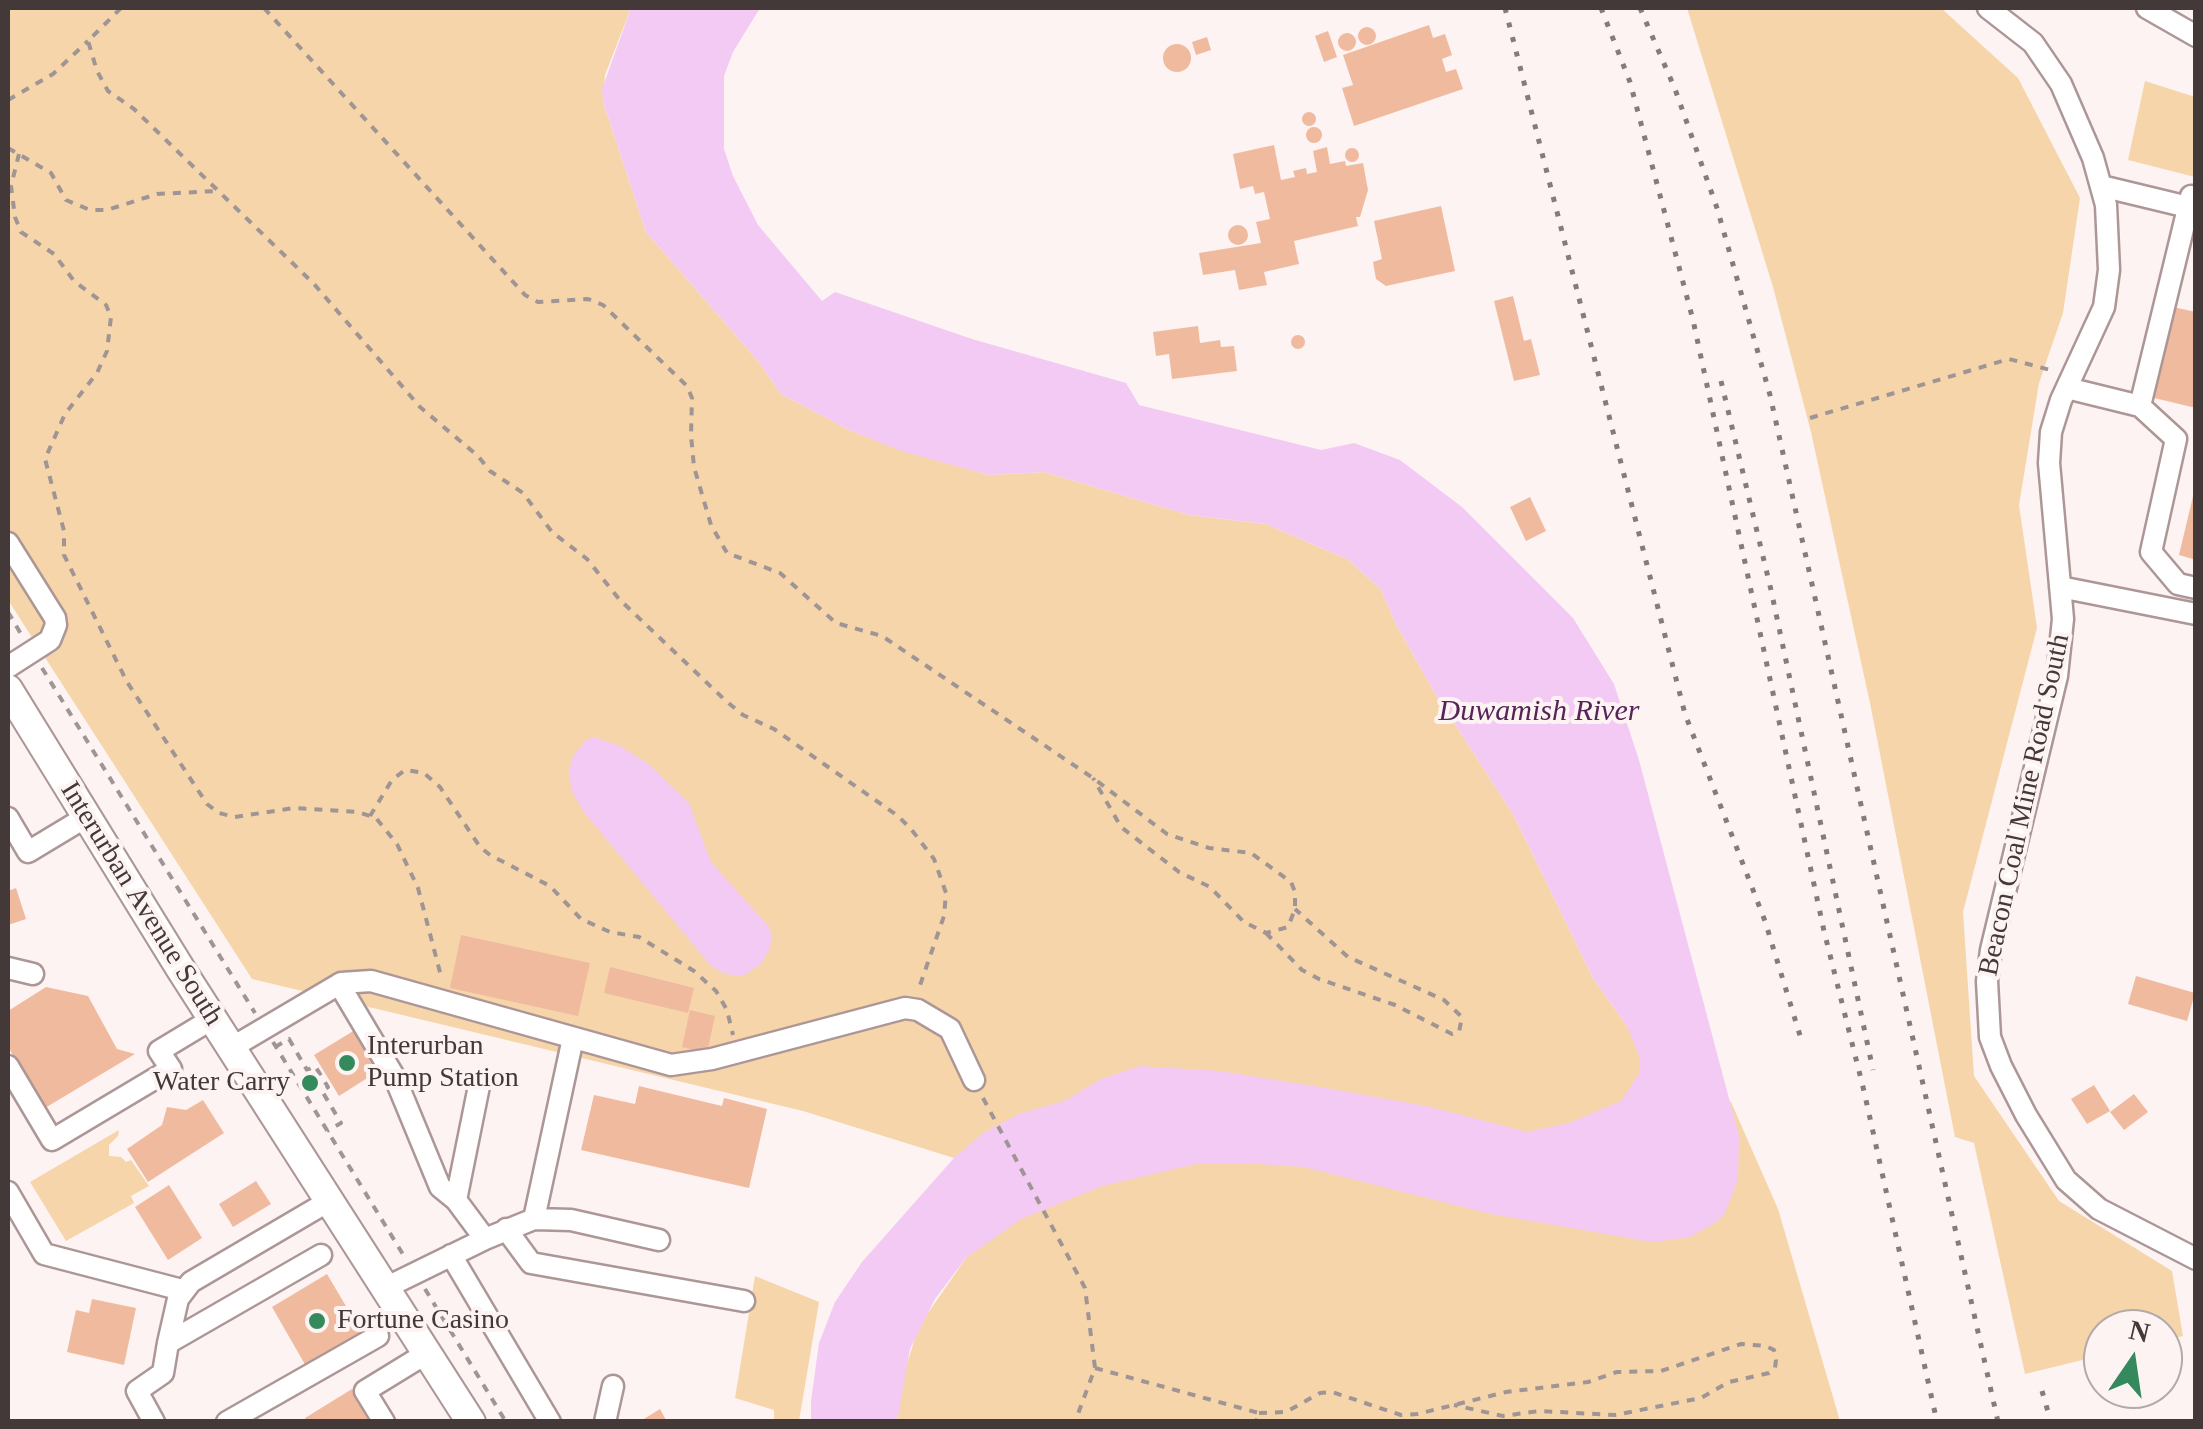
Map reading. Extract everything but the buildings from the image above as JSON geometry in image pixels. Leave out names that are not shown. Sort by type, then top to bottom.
[{"type":"main road","name":"Interurban Avenue South","points":[[8,690],[212,1019],[470,1422]]},
{"type":"street","name":"Beacon Coal Mine Road South","points":[[1988,8],[2033,42],[2061,84],[2092,158],[2106,205],[2109,270],[2104,308],[2051,432],[2062,619],[2057,676],[1991,950],[1987,981],[1990,1037],[2026,1115],[2066,1180],[2099,1209],[2196,1259]]},
{"type":"street","points":[[2146,8],[2196,36]]},
{"type":"street","points":[[2101,186],[2192,202],[2140,406]]},
{"type":"street","points":[[2070,382],[2140,406],[2176,439],[2151,552],[2178,584],[2196,588]]},
{"type":"street","points":[[8,543],[56,625],[50,640],[8,667]]},
{"type":"street","points":[[2060,587],[2196,614]]},
{"type":"street","points":[[8,818],[28,852],[86,817]]},
{"type":"street","points":[[8,968],[33,974]]},
{"type":"street","points":[[231,1048],[339,984],[371,981],[671,1066],[912,1009],[950,1029],[974,1080]]},
{"type":"street","points":[[339,984],[394,1078],[440,1187],[456,1200],[485,1239]]},
{"type":"street","points":[[8,1066],[52,1140],[171,1069],[160,1050],[212,1019]]},
{"type":"street","points":[[534,1220],[573,1038]]},
{"type":"street","points":[[456,1200],[478,1086]]},
{"type":"street","points":[[8,1192],[44,1254],[182,1290]]},
{"type":"street","points":[[154,1422],[137,1391],[163,1373],[175,1307],[182,1290],[330,1201]]},
{"type":"street","points":[[385,1288],[485,1239],[534,1220],[571,1220],[660,1240]]},
{"type":"street","points":[[506,1230],[531,1263],[744,1301]]},
{"type":"street","points":[[168,1343],[321,1254]]},
{"type":"street","points":[[451,1255],[550,1422]]},
{"type":"street","points":[[227,1422],[378,1336]]},
{"type":"street","points":[[384,1422],[365,1391],[427,1353]]},
{"type":"street","points":[[605,1422],[613,1386]]},
{"type":"path","points":[[8,100],[53,74],[120,8]]},
{"type":"path","points":[[264,8],[362,120],[526,295],[538,302],[588,299],[603,305],[687,386],[692,398],[694,467],[711,526],[726,553],[780,573],[836,623],[882,636],[1093,778],[1168,834],[1209,848],[1251,854],[1290,882],[1295,892],[1295,909],[1288,927],[1266,933]]},
{"type":"path","points":[[88,41],[108,91],[134,109],[314,284],[420,406],[490,471],[523,494],[552,532],[587,558],[620,599],[726,701],[743,715],[774,729],[911,829],[934,859],[946,893],[944,916],[912,1009]]},
{"type":"path","points":[[8,148],[50,174],[66,200],[90,210],[108,210],[157,194],[219,191]]},
{"type":"path","points":[[19,154],[11,186],[15,217],[22,232],[54,254],[74,280],[106,306],[111,317],[107,351],[97,372],[65,414],[45,459],[64,531],[64,555],[128,682],[207,804],[219,813],[235,817],[294,808],[358,812],[386,828],[418,888],[447,1002]]},
{"type":"path","points":[[1810,418],[2009,359],[2070,382]]},
{"type":"path","points":[[370,816],[392,780],[405,770],[424,774],[440,787],[480,848],[550,886],[580,918],[610,932],[639,937],[694,971],[716,992],[726,1010],[737,1052]]},
{"type":"path","points":[[1093,778],[1121,827],[1179,872],[1210,887],[1244,922],[1266,933],[1302,970],[1319,980],[1395,1004],[1452,1034],[1459,1032],[1462,1017],[1444,1000],[1348,957],[1295,909]]},
{"type":"path","points":[[276,1047],[288,1039],[307,1070]]},
{"type":"path","points":[[295,1078],[314,1066],[328,1087],[308,1100]]},
{"type":"path","points":[[974,1080],[1085,1288],[1095,1368],[1075,1422]]},
{"type":"path","points":[[322,1090],[341,1122],[327,1131]]},
{"type":"path","points":[[1095,1368],[1259,1412],[1286,1412],[1320,1393],[1332,1392],[1402,1415],[1506,1392],[1588,1382],[1617,1372],[1662,1372],[1741,1344],[1766,1346],[1774,1350],[1776,1360],[1769,1373],[1729,1382],[1701,1398],[1615,1415],[1539,1411],[1503,1416],[1454,1405]]},
{"type":"path","points":[[1256,1422],[1259,1412]]},
{"type":"shaded area","points":[[8,8],[631,8],[605,75],[603,102],[646,232],[758,361],[781,394],[849,430],[901,450],[989,475],[1044,472],[1189,515],[1266,524],[1349,560],[1381,590],[1433,690],[1514,816],[1593,978],[1627,1026],[1731,1102],[1778,1209],[1840,1421],[897,1421],[904,1373],[919,1326],[966,1258],[994,1237],[954,1158],[803,1111],[252,979],[8,600]]},
{"type":"shaded area","points":[[1687,8],[1941,8],[2018,78],[2080,198],[2063,313],[2039,383],[2019,505],[2037,628],[1963,912],[1974,1076],[2059,1201],[2172,1271],[2178,1309],[2083,1309],[2083,1360],[2025,1374],[1974,1143],[1955,1137],[1871,708],[1811,432],[1773,287]]},
{"type":"shaded area","points":[[2145,81],[2195,97],[2195,177],[2128,160]]},
{"type":"shaded area","points":[[119,1130],[109,1145],[109,1156],[131,1160],[149,1186],[131,1196],[134,1203],[66,1241],[30,1182]]},
{"type":"shaded area","points":[[755,1276],[819,1302],[799,1421],[774,1421],[774,1410],[735,1398]]},
{"type":"water","name":"Duwamish River","points":[[631,8],[760,8],[733,52],[724,76],[724,149],[758,225],[822,301],[835,292],[972,339],[1126,383],[1139,405],[1321,450],[1354,443],[1400,460],[1462,507],[1573,618],[1614,684],[1639,760],[1739,1136],[1738,1179],[1718,1221],[1690,1237],[1652,1242],[1491,1214],[1304,1167],[1196,1164],[1102,1186],[1021,1219],[966,1258],[935,1299],[910,1349],[897,1421],[811,1421],[819,1343],[835,1302],[862,1262],[954,1158],[983,1133],[1019,1114],[1064,1101],[1101,1079],[1140,1066],[1220,1071],[1326,1088],[1431,1107],[1527,1132],[1569,1123],[1621,1101],[1640,1072],[1640,1058],[1627,1026],[1593,978],[1514,816],[1433,690],[1381,590],[1349,560],[1266,524],[1189,515],[1044,472],[989,475],[901,451],[849,430],[781,394],[758,361],[646,232],[602,89]]},
{"type":"water","points":[[594,737],[620,746],[650,765],[689,803],[711,862],[769,927],[772,937],[761,964],[743,976],[725,974],[711,966],[583,811],[572,791],[569,772],[573,756],[586,740]]},
{"type":"railway","points":[[1505,8],[1685,714],[1765,921],[1802,1042]]},
{"type":"railway","points":[[1601,8],[1630,82],[1693,320],[1824,931],[1864,1091],[1937,1422]]},
{"type":"railway","points":[[1640,8],[1675,89],[1717,208],[1770,395],[1998,1422]]},
{"type":"railway","points":[[1721,381],[1771,590],[1873,1070]]},
{"type":"railway","points":[[2042,1391],[2051,1422]]},
{"type":"place","name":"Interurban Pump Station","points":[[347,1063]]},
{"type":"place","name":"Water Carry","points":[[310,1083]]},
{"type":"place","name":"Fortune Casino","points":[[317,1321]]}]
